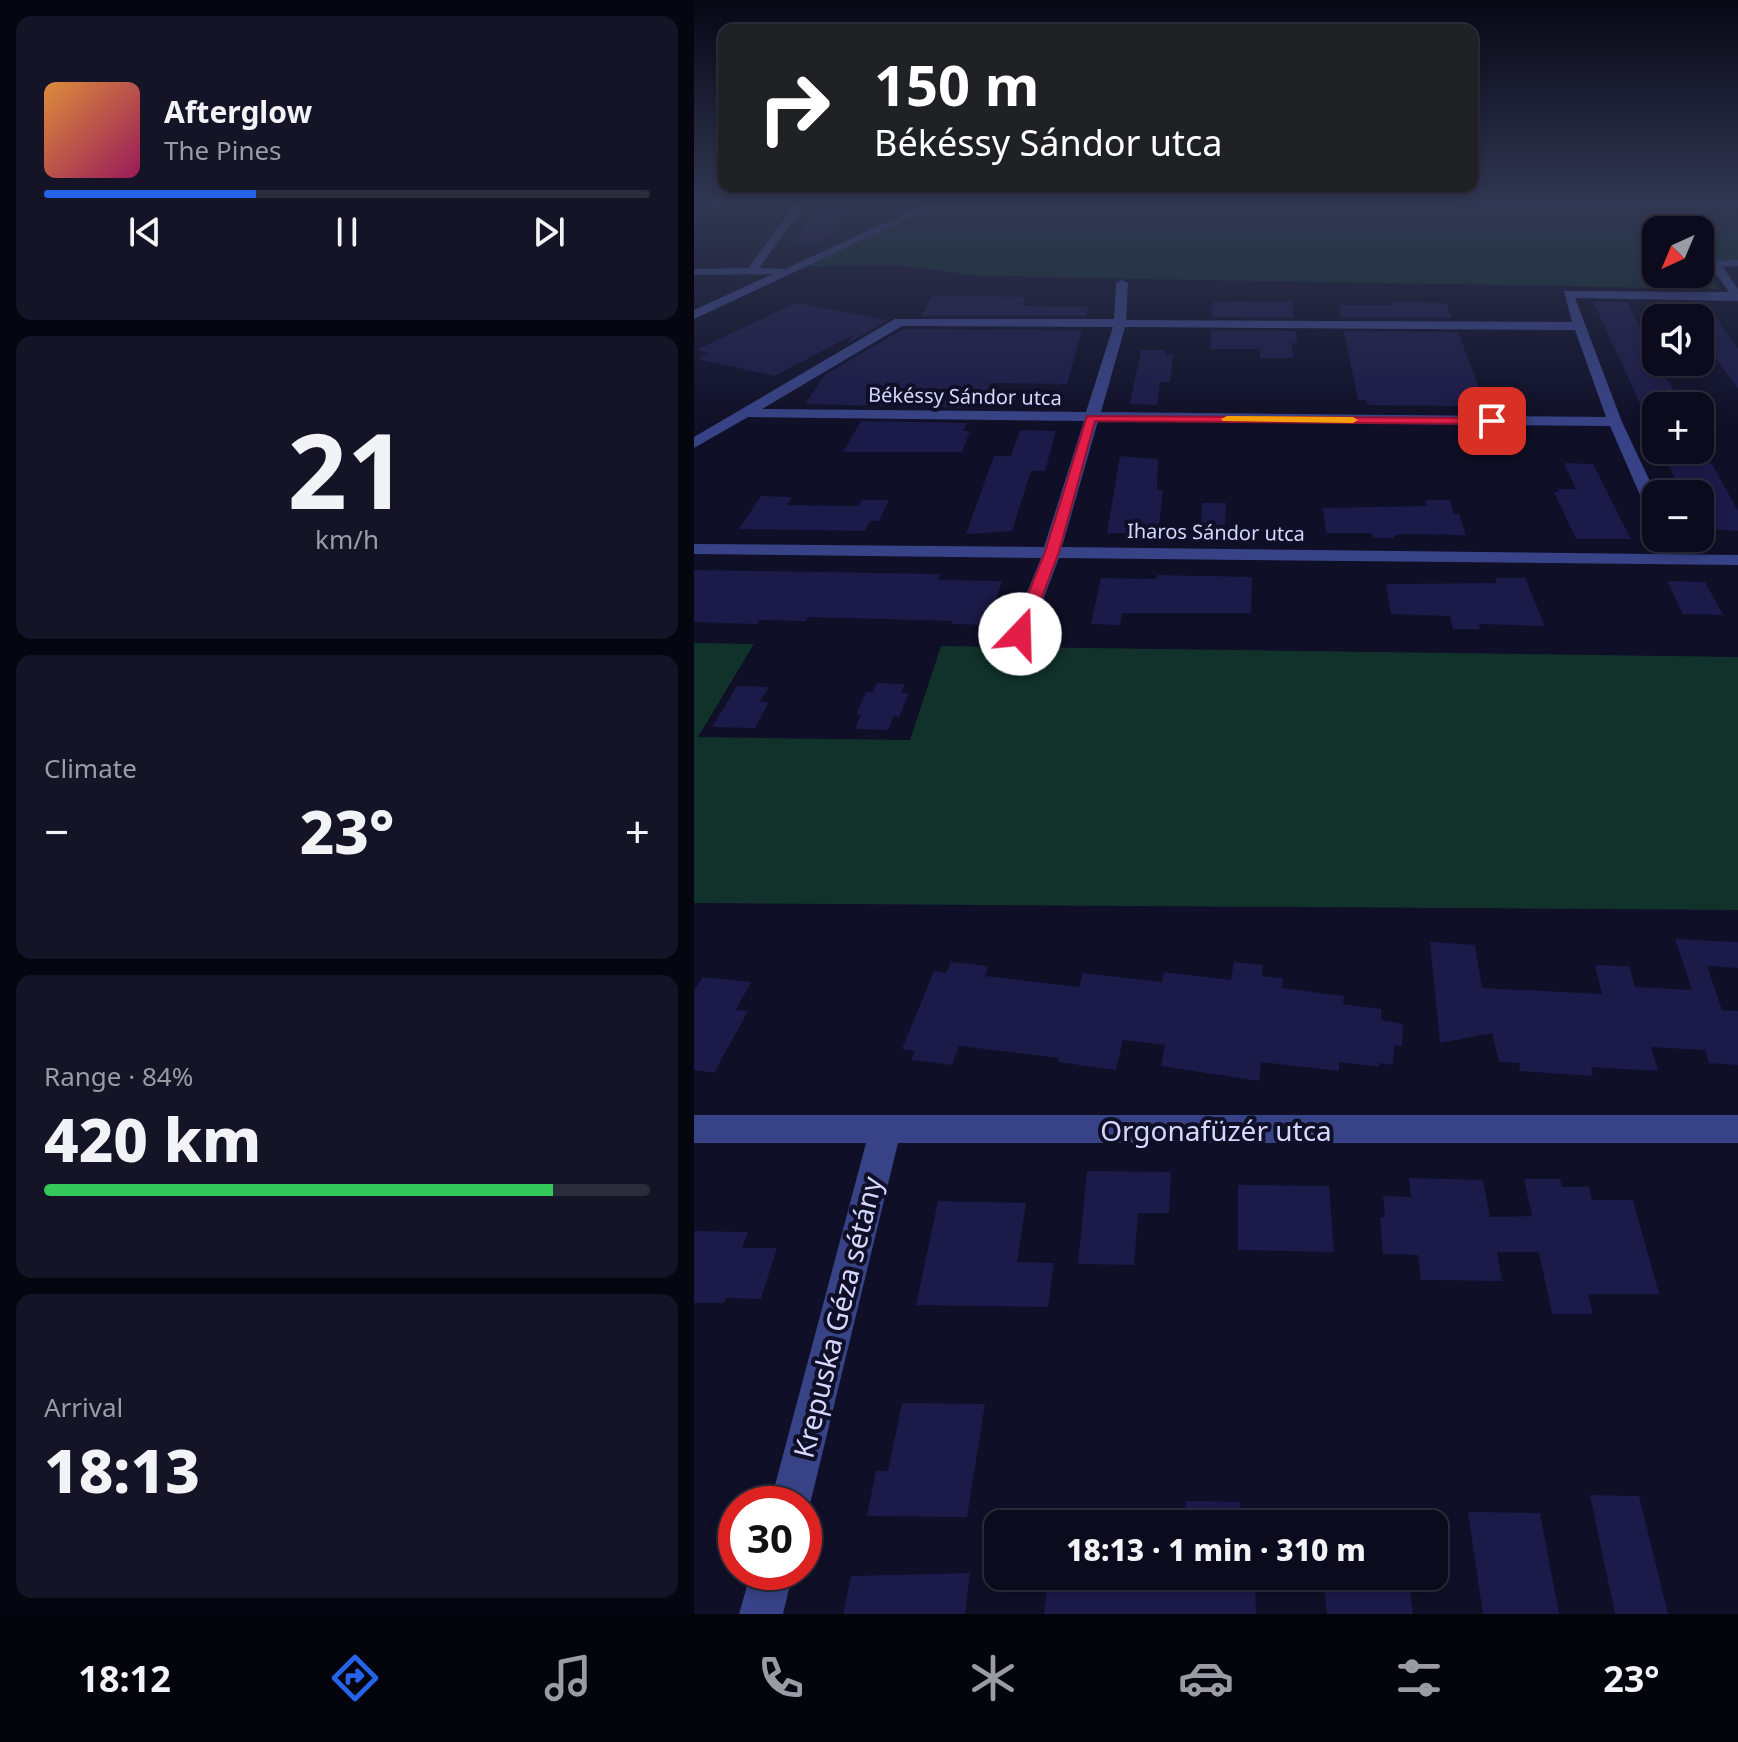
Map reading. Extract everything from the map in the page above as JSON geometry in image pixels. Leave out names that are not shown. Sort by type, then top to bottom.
[{"type":"street","points":[[694,315],[776,278]]},
{"type":"street","points":[[1725,278],[1737,297]]},
{"type":"street","points":[[1020,634],[1052,552],[1120,324],[1122,283]]},
{"type":"street","points":[[1642,481],[1615,422],[1568,294],[1737,297]]},
{"type":"street","points":[[694,443],[899,322],[1578,326]]},
{"type":"street","name":"Békéssy Sándor utca","points":[[747,413],[1615,422]]},
{"type":"street","name":"Iharos Sándor utca","points":[[694,549],[1738,560]]},
{"type":"street","points":[[1675,552],[1678,559]]},
{"type":"street","name":"Orgonafüzér utca","points":[[694,1129],[1738,1129]]},
{"type":"street","name":"Krepuska Géza sétány","points":[[795,1486],[885,1131]]},
{"type":"street","points":[[761,1614],[767,1590]]},
{"type":"green space","points":[[1111,278],[1642,278],[1642,288]]},
{"type":"green space","points":[[1714,282],[1720,289],[1663,288],[1714,288]]},
{"type":"green space","points":[[694,643],[754,644],[698,737],[910,740],[941,646],[1738,657],[1738,910],[694,903]]},
{"type":"building","points":[[932,296],[1025,297],[1022,306],[1088,307],[1086,316],[921,316]]},
{"type":"building","points":[[1292,301],[1294,318],[1211,317],[1212,302]]},
{"type":"building","points":[[1593,301],[1627,302],[1642,333],[1642,376],[1665,376],[1675,392],[1642,392],[1641,406]]},
{"type":"building","points":[[1392,302],[1446,303],[1452,318],[1341,318],[1339,305],[1393,305]]},
{"type":"building","points":[[796,303],[888,320],[847,344],[854,334],[775,376],[697,359],[710,353],[696,350]]},
{"type":"building","points":[[1714,315],[1738,349],[1738,389],[1714,356]]},
{"type":"building","points":[[903,329],[1082,330],[1067,384],[990,383],[987,391],[980,391],[973,408],[805,404],[825,375]]},
{"type":"building","points":[[1211,331],[1296,331],[1297,343],[1292,343],[1293,358],[1260,358],[1260,349],[1210,349]]},
{"type":"building","points":[[1344,331],[1458,332],[1487,409],[1368,405],[1366,400],[1358,400]]},
{"type":"building","points":[[1141,350],[1165,350],[1165,355],[1173,355],[1170,382],[1160,382],[1157,405],[1130,404]]},
{"type":"building","points":[[861,421],[967,423],[963,431],[970,431],[962,452],[843,452]]},
{"type":"building","points":[[1020,430],[1056,431],[1045,471],[1031,471],[1012,531],[966,534],[994,456],[1011,456]]},
{"type":"building","points":[[1120,456],[1158,459],[1157,490],[1163,490],[1158,533],[1107,533]]},
{"type":"building","points":[[1564,463],[1593,464],[1631,539],[1576,539],[1554,492],[1559,492],[1558,489],[1576,489]]},
{"type":"building","points":[[1668,464],[1712,464],[1738,511],[1738,531],[1714,530],[1714,480],[1675,480]]},
{"type":"building","points":[[761,496],[792,497],[787,505],[859,506],[862,500],[889,500],[879,521],[870,521],[865,531],[739,529]]},
{"type":"building","points":[[1425,500],[1450,500],[1466,535],[1403,534],[1394,538],[1373,538],[1372,533],[1326,533],[1323,508],[1427,506]]},
{"type":"building","points":[[1202,503],[1226,503],[1225,525],[1201,525]]},
{"type":"building","points":[[694,570],[941,574],[938,580],[1002,581],[987,625],[952,624],[953,621],[808,617],[806,621],[759,620],[757,624],[694,622]]},
{"type":"building","points":[[1157,575],[1252,577],[1251,613],[1122,613],[1120,625],[1091,624],[1101,578],[1156,579]]},
{"type":"building","points":[[1495,578],[1525,578],[1545,626],[1479,624],[1480,629],[1453,629],[1450,616],[1391,614],[1386,584],[1497,583]]},
{"type":"building","points":[[1667,581],[1705,582],[1723,615],[1683,614]]},
{"type":"building","points":[[877,683],[905,684],[901,693],[909,693],[899,717],[894,716],[888,730],[855,729],[861,715],[856,715],[866,692],[873,692]]},
{"type":"building","points":[[737,686],[769,687],[760,702],[769,702],[755,728],[712,727]]},
{"type":"building","points":[[1675,939],[1738,942],[1738,968],[1707,966],[1722,1010],[1738,1011],[1738,1065],[1709,1063],[1705,1050],[1651,1047],[1658,1071],[1591,1067],[1593,1076],[1520,1071],[1519,1063],[1499,1062],[1492,1033],[1440,1043],[1430,942],[1475,945],[1482,988],[1602,994],[1595,965],[1629,966],[1635,987],[1692,990]]},
{"type":"building","points":[[951,962],[988,966],[985,976],[1079,987],[1083,973],[1162,982],[1164,972],[1231,980],[1234,962],[1263,965],[1262,976],[1283,978],[1282,988],[1344,996],[1343,1004],[1381,1009],[1381,1020],[1403,1024],[1402,1046],[1394,1045],[1393,1065],[1379,1063],[1379,1067],[1339,1062],[1339,1071],[1261,1062],[1259,1081],[1161,1066],[1165,1045],[1123,1040],[1116,1070],[1058,1062],[1059,1058],[959,1046],[952,1065],[911,1060],[915,1051],[902,1049],[934,971],[946,973]]},
{"type":"building","points":[[703,977],[751,982],[736,1010],[748,1011],[714,1073],[694,1070],[694,991]]},
{"type":"building","points":[[1087,1171],[1171,1172],[1169,1213],[1138,1213],[1134,1265],[1078,1264]]},
{"type":"building","points":[[1409,1178],[1483,1180],[1490,1217],[1532,1216],[1524,1179],[1560,1179],[1562,1187],[1589,1187],[1592,1200],[1633,1200],[1659,1294],[1588,1294],[1593,1314],[1552,1314],[1539,1252],[1497,1252],[1502,1281],[1421,1280],[1418,1255],[1383,1254],[1380,1217],[1385,1217],[1383,1196],[1411,1197]]},
{"type":"building","points":[[1238,1185],[1329,1186],[1334,1252],[1238,1250]]},
{"type":"building","points":[[938,1201],[1026,1203],[1017,1262],[1054,1263],[1048,1307],[916,1305]]},
{"type":"building","points":[[694,1231],[748,1232],[742,1248],[777,1248],[761,1299],[726,1298],[724,1303],[694,1303]]},
{"type":"building","points":[[902,1403],[985,1404],[967,1517],[867,1516],[876,1471],[888,1471]]},
{"type":"building","points":[[1590,1495],[1639,1496],[1668,1614],[1615,1614]]},
{"type":"building","points":[[1186,1501],[1240,1502],[1240,1510],[1186,1510]]},
{"type":"building","points":[[1468,1512],[1540,1513],[1559,1614],[1483,1614]]},
{"type":"building","points":[[970,1573],[965,1614],[843,1614],[851,1576]]},
{"type":"building","points":[[1047,1590],[1255,1590],[1256,1614],[1044,1614]]},
{"type":"building","points":[[1324,1590],[1410,1590],[1413,1614],[1327,1614]]},
{"type":"slow traffic","points":[[1227,419],[1353,420]]},
{"type":"route","points":[[1020,634],[1052,552],[1091,418],[1492,421]]}]
